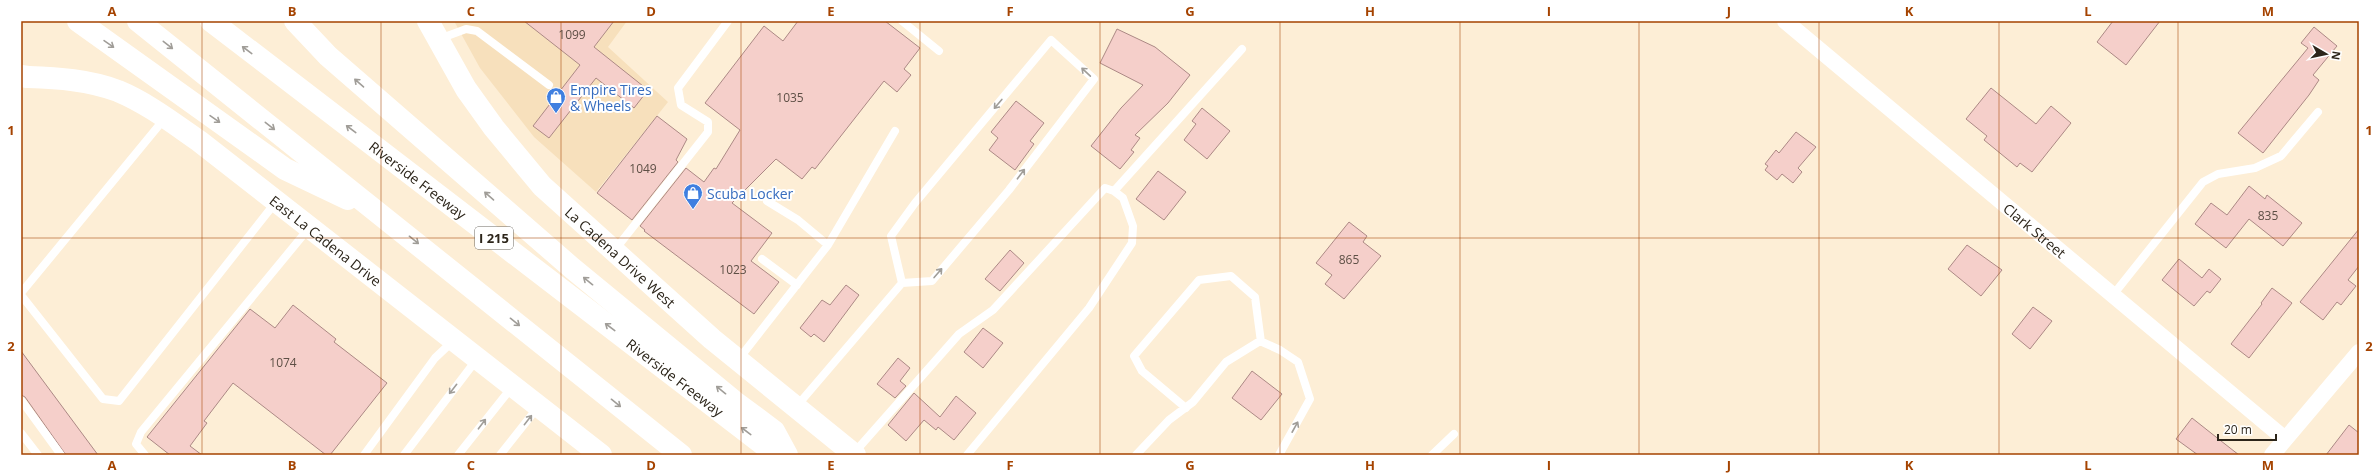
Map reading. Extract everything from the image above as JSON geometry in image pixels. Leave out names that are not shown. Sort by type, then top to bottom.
[{"type":"main road","points":[[78,21],[285,169],[384,216]]},
{"type":"main road","points":[[138,21],[384,216],[681,455]]},
{"type":"main road","name":"Riverside Freeway","points":[[211,21],[777,455]]},
{"type":"main road","points":[[296,21],[328,56],[566,263],[735,402],[774,431],[787,455]]},
{"type":"main road","name":"La Cadena Drive West","points":[[428,21],[466,89],[524,166],[563,206],[613,252],[738,361],[855,454]]},
{"type":"main road","name":"East La Cadena Drive","points":[[24,76],[61,78],[89,82],[118,91],[165,118],[310,228],[601,455]]},
{"type":"street","name":"Clark Street","points":[[1785,21],[2285,439]]},
{"type":"street","points":[[2272,455],[2358,354]]},
{"type":"lane","points":[[613,252],[708,132],[708,122],[681,105],[678,88],[728,21]]},
{"type":"lane","points":[[902,21],[938,51]]},
{"type":"lane","points":[[438,40],[465,25],[487,37],[549,86]]},
{"type":"lane","points":[[795,407],[902,283],[932,281],[1009,190],[1094,79],[1052,40],[915,203],[891,236],[902,283]]},
{"type":"lane","points":[[1114,191],[1242,49]]},
{"type":"lane","points":[[2113,295],[2203,182],[2218,174],[2255,168],[2281,156],[2318,112]]},
{"type":"lane","points":[[165,118],[21,294],[103,400],[118,400],[276,202]]},
{"type":"lane","points":[[738,361],[828,245],[895,131]]},
{"type":"lane","points":[[855,454],[958,334],[993,310],[1105,188],[1114,191],[1123,198],[1133,226],[1132,243],[1089,308],[967,455]]},
{"type":"lane","points":[[767,201],[798,220],[828,245]]},
{"type":"lane","points":[[145,455],[136,444],[141,432],[310,228]]},
{"type":"lane","points":[[762,259],[797,285]]},
{"type":"lane","points":[[1186,408],[1142,371],[1134,356],[1200,280],[1231,276],[1255,297],[1261,342]]},
{"type":"lane","points":[[364,455],[435,358],[454,340]]},
{"type":"lane","points":[[1261,342],[1280,350],[1298,362],[1310,399],[1279,455]]},
{"type":"lane","points":[[1136,455],[1169,420],[1193,402],[1226,362],[1261,342]]},
{"type":"lane","points":[[404,455],[477,358]]},
{"type":"lane","points":[[458,455],[513,386]]},
{"type":"lane","points":[[21,400],[61,455]]},
{"type":"lane","points":[[500,455],[538,406]]},
{"type":"lane","points":[[21,432],[38,455]]},
{"type":"lane","points":[[1432,455],[1454,434]]},
{"type":"shaded area","points":[[454,21],[627,21],[608,47],[668,102],[596,192],[534,137],[480,68]]},
{"type":"building","points":[[524,21],[614,21],[594,47],[648,90],[634,108],[596,78],[549,138],[533,126],[580,65]]},
{"type":"building","points":[[798,21],[885,21],[920,48],[904,69],[911,75],[897,92],[884,81],[815,169],[812,167],[802,179],[776,159],[732,203],[772,233],[751,261],[779,282],[754,314],[644,231],[645,230],[640,226],[686,168],[704,182],[714,168],[716,169],[740,130],[705,103],[764,26],[783,41]]},
{"type":"building","points":[[2113,21],[2160,21],[2126,65],[2097,42]]},
{"type":"building","points":[[2314,27],[2337,46],[2313,75],[2319,80],[2309,95],[2263,153],[2238,133],[2308,48],[2301,43]]},
{"type":"building","points":[[1117,29],[1155,47],[1190,75],[1168,103],[1135,135],[1140,138],[1131,150],[1134,152],[1120,169],[1091,146],[1121,108],[1143,85],[1100,63]]},
{"type":"building","points":[[1991,88],[2036,124],[2051,106],[2071,123],[2032,172],[2020,163],[2017,167],[1984,140],[1987,136],[1966,119]]},
{"type":"building","points":[[1016,101],[1044,123],[1030,141],[1034,144],[1015,170],[989,150],[998,138],[991,132]]},
{"type":"building","points":[[1202,108],[1230,131],[1207,159],[1184,140],[1196,124],[1192,121]]},
{"type":"building","points":[[657,116],[687,139],[676,160],[678,162],[632,220],[597,193]]},
{"type":"building","points":[[1796,132],[1816,147],[1798,168],[1802,172],[1793,183],[1782,174],[1777,180],[1765,170],[1768,166],[1765,164],[1776,150],[1779,153]]},
{"type":"building","points":[[1158,171],[1186,192],[1164,220],[1136,199]]},
{"type":"building","points":[[2249,186],[2265,199],[2267,195],[2302,223],[2283,246],[2249,219],[2226,248],[2195,224],[2211,203],[2227,215]]},
{"type":"building","points":[[1349,222],[1367,236],[1363,242],[1381,256],[1344,299],[1325,284],[1332,275],[1316,263]]},
{"type":"building","points":[[2359,229],[2359,266],[2348,280],[2356,286],[2341,305],[2337,302],[2323,320],[2300,302]]},
{"type":"building","points":[[1967,245],[2002,270],[1981,296],[1948,269]]},
{"type":"building","points":[[1010,250],[1024,263],[1000,291],[985,279]]},
{"type":"building","points":[[2179,259],[2202,278],[2209,269],[2221,279],[2210,293],[2207,291],[2194,306],[2162,280]]},
{"type":"building","points":[[846,285],[859,295],[824,342],[814,334],[811,337],[800,328],[822,300],[830,305]]},
{"type":"building","points":[[2272,288],[2292,303],[2249,358],[2231,344],[2262,304],[2261,303]]},
{"type":"building","points":[[293,305],[336,339],[334,342],[387,383],[330,455],[326,455],[233,383],[204,421],[207,423],[190,446],[202,455],[170,455],[147,437],[250,309],[275,328]]},
{"type":"building","points":[[2033,307],[2052,321],[2030,349],[2012,334]]},
{"type":"building","points":[[983,328],[1003,343],[983,368],[964,352]]},
{"type":"building","points":[[21,351],[98,455],[66,455],[25,397],[21,395]]},
{"type":"building","points":[[898,358],[910,368],[900,381],[906,386],[895,398],[877,384]]},
{"type":"building","points":[[1252,371],[1282,394],[1261,420],[1232,398]]},
{"type":"building","points":[[914,393],[940,417],[956,396],[976,413],[954,440],[938,427],[936,430],[924,420],[906,441],[888,425]]},
{"type":"building","points":[[2192,418],[2239,455],[2198,455],[2176,439]]},
{"type":"building","points":[[2349,425],[2359,433],[2359,455],[2326,455]]},
{"type":"place","name":"Empire Tires & Wheels","points":[[556,114]]},
{"type":"place","name":"Scuba Locker","points":[[693,210]]}]
